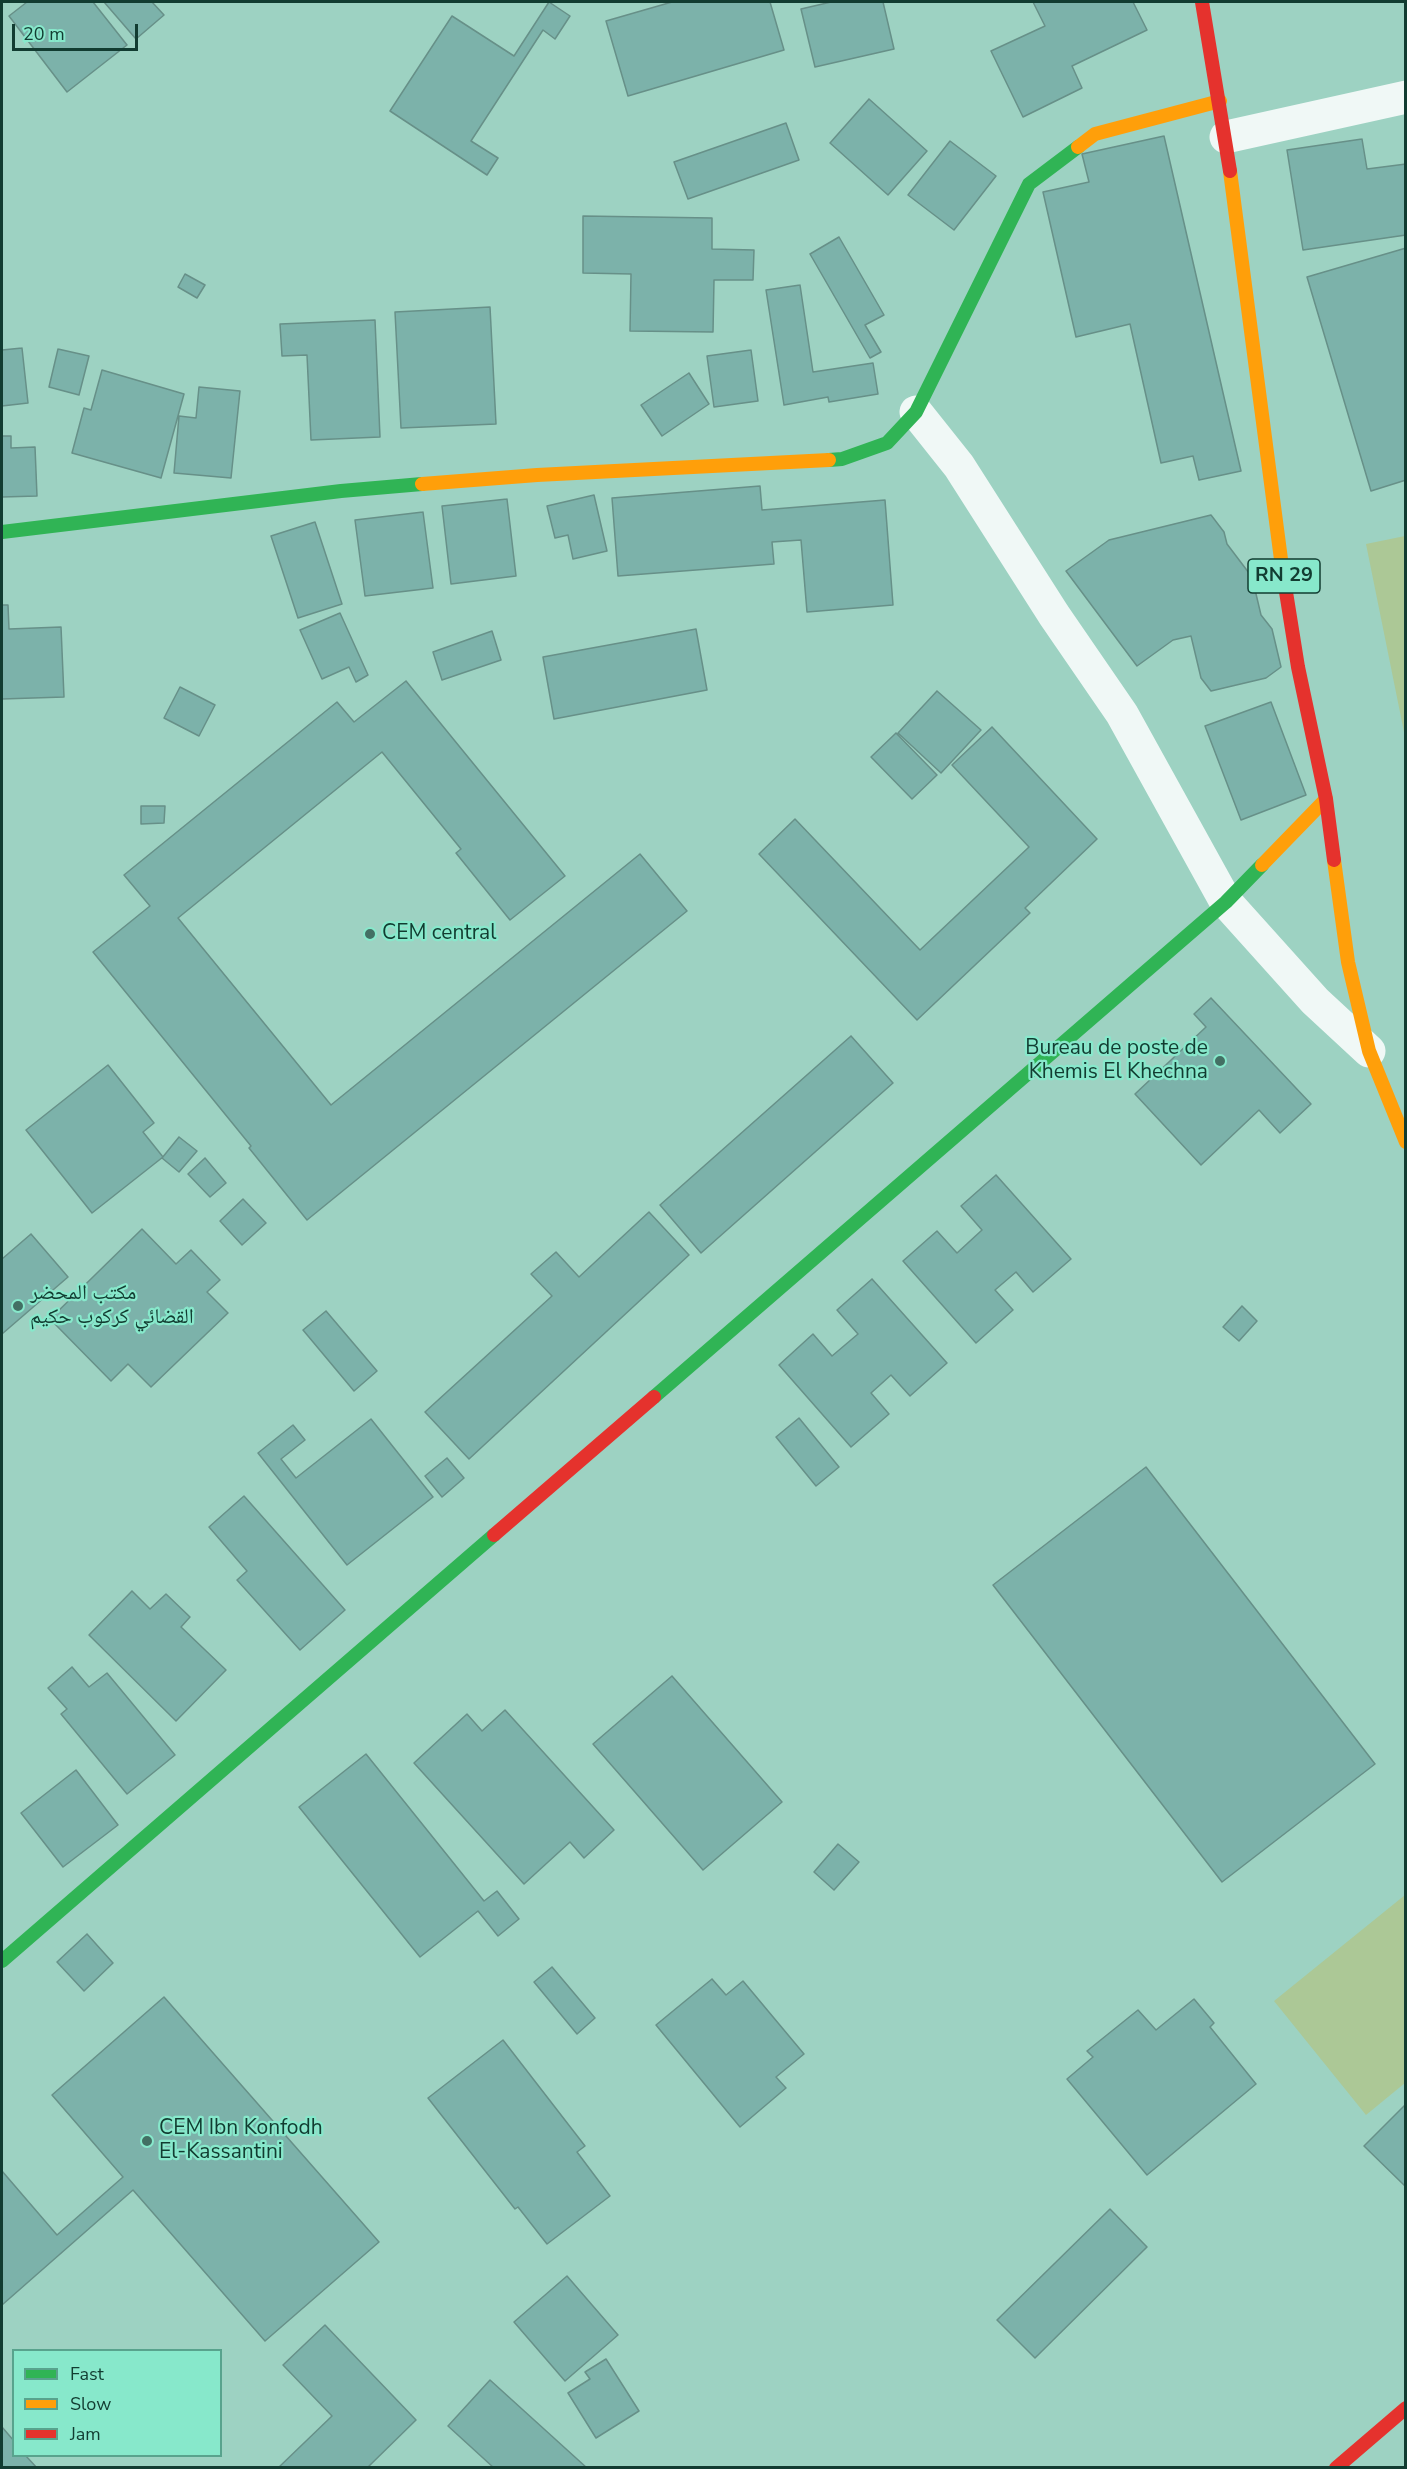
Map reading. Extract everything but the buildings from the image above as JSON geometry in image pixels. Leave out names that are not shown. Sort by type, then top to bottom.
[{"type":"street","name":"RN 29","points":[[1202,2],[1226,137],[1275,519],[1298,667],[1326,799],[1348,962],[1369,1051],[1406,1142]]},
{"type":"street","points":[[1226,137],[1406,97]]},
{"type":"street","points":[[2,532],[353,490],[537,475],[842,459],[887,443],[916,412],[1029,184],[1095,134],[1220,101]]},
{"type":"street","points":[[916,412],[959,466],[1054,615],[1122,714],[1226,902],[1315,1001],[1369,1051]]},
{"type":"street","points":[[2,1960],[1226,902],[1326,799]]},
{"type":"street","points":[[1336,2468],[1406,2408]]},
{"type":"green space","points":[[1406,536],[1405,737],[1366,544]]},
{"type":"green space","points":[[1405,1895],[1405,2083],[1366,2115],[1274,2001]]},
{"type":"traffic: fast","points":[[829,460],[842,459],[887,443],[916,412],[1029,184],[1078,147]]},
{"type":"traffic: fast","points":[[2,532],[341,491],[422,484]]},
{"type":"traffic: fast","points":[[654,1397],[1226,902],[1262,865]]},
{"type":"traffic: fast","points":[[2,1961],[494,1535]]},
{"type":"traffic: slow","points":[[1078,147],[1095,134],[1220,101]]},
{"type":"traffic: slow","points":[[1230,171],[1282,567]]},
{"type":"traffic: slow","points":[[422,484],[537,475],[829,460]]},
{"type":"traffic: slow","points":[[1262,865],[1326,799]]},
{"type":"traffic: slow","points":[[1334,860],[1348,962],[1369,1051],[1406,1142]]},
{"type":"traffic: jam","points":[[1202,2],[1230,171]]},
{"type":"traffic: jam","points":[[1282,567],[1298,667],[1326,799],[1334,860]]},
{"type":"traffic: jam","points":[[494,1535],[654,1397]]},
{"type":"traffic: jam","points":[[1336,2468],[1406,2408]]},
{"type":"place","name":"CEM central","points":[[370,934]]},
{"type":"place","name":"Bureau de poste de Khemis El Khechna","points":[[1220,1061]]},
{"type":"place","name":"مكتب المحضر القضائي كركوب حكيم","points":[[18,1306]]},
{"type":"place","name":"CEM Ibn Konfodh El-Kassantini","points":[[147,2141]]}]
